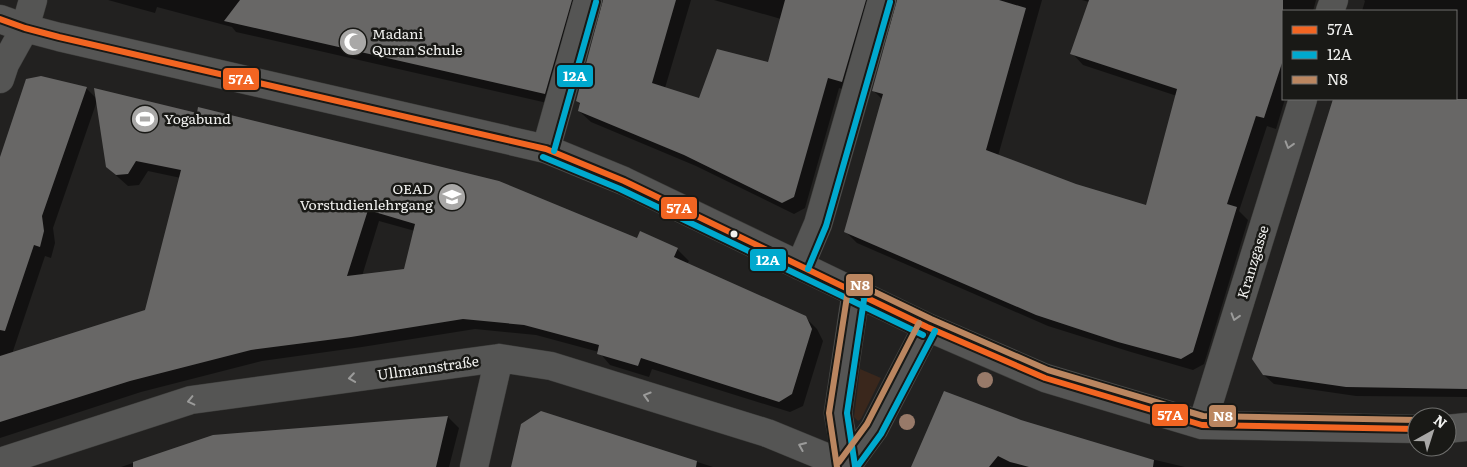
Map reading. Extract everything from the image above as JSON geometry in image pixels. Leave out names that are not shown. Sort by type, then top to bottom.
[{"type":"street","points":[[0,79],[5,64],[25,28],[33,0]]},
{"type":"street","points":[[546,150],[588,0]]},
{"type":"street","points":[[800,266],[818,224],[882,0]]},
{"type":"street","points":[[0,19],[25,28],[546,150],[624,181],[927,327],[1045,378],[1202,425],[1407,429]]},
{"type":"street","name":"Kranzgasse","points":[[1202,425],[1303,100]]},
{"type":"street","points":[[848,466],[838,413],[856,292]]},
{"type":"street","points":[[848,466],[874,429],[927,327]]},
{"type":"street","points":[[474,467],[499,358]]},
{"type":"street","name":"Ullmannstraße","points":[[0,462],[191,400],[499,358],[560,369],[767,433],[848,466]]},
{"type":"shaded area","points":[[860,369],[881,378],[861,419],[858,421],[854,417]]},
{"type":"building","points":[[240,0],[572,0],[545,94],[224,21]]},
{"type":"building","points":[[603,0],[676,0],[652,83],[699,98],[717,49],[768,62],[785,0],[866,0],[842,82],[828,78],[794,197],[782,203],[684,155],[578,111],[580,103],[576,101]]},
{"type":"building","points":[[897,0],[999,0],[1026,8],[986,150],[1076,184],[1146,205],[1177,89],[1070,54],[1089,0],[1283,0],[1282,63],[1264,118],[1256,116],[1227,204],[1237,207],[1193,352],[1181,359],[1118,342],[1036,315],[844,232],[883,94],[872,91]]},
{"type":"building","points":[[41,76],[87,87],[42,216],[44,231],[40,247],[34,245],[5,331],[0,330],[0,157],[26,79]]},
{"type":"building","points":[[94,88],[197,113],[198,107],[499,181],[637,238],[640,231],[678,248],[674,257],[806,316],[812,329],[792,394],[779,402],[641,358],[638,366],[597,354],[599,345],[524,325],[463,319],[351,337],[251,350],[130,381],[0,422],[0,356],[145,310],[181,170],[136,161],[128,174],[116,175],[106,167]],"holes":[[[368,210],[415,224],[404,269],[347,276]]]},
{"type":"building","points":[[1467,99],[1467,389],[1346,387],[1263,375],[1252,359],[1333,100]]},
{"type":"building","points":[[944,391],[1021,420],[1154,460],[1153,467],[1029,467],[1010,462],[998,456],[989,467],[911,467]]},
{"type":"building","points":[[541,411],[697,461],[696,467],[511,467],[521,424]]},
{"type":"building","points":[[448,416],[436,467],[133,467],[133,462],[213,435]]},
{"type":"transit line","name":"12A","points":[[554,151],[596,2]]},
{"type":"transit line","name":"12A","points":[[808,269],[826,226],[890,2]]},
{"type":"transit line","name":"57A","points":[[0,19],[59,37],[546,149],[624,181],[927,327],[1045,378],[1202,425],[1407,429]]},
{"type":"transit line","name":"12A","points":[[543,157],[620,189],[923,335]]},
{"type":"transit line","name":"N8","points":[[837,467],[829,413],[848,290],[851,285],[856,283],[931,319],[1048,370],[1203,416],[1407,420]]},
{"type":"transit line","name":"12A","points":[[855,466],[847,413],[865,293]]},
{"type":"transit line","name":"N8","points":[[839,462],[867,424],[919,323]]},
{"type":"transit line","name":"12A","points":[[857,467],[881,434],[935,331]]},
{"type":"place","name":"Madani Quran Schule","points":[[353,42]]},
{"type":"place","name":"Yogabund","points":[[145,119]]},
{"type":"place","name":"OEAD Vorstudienlehrgang","points":[[452,197]]}]
